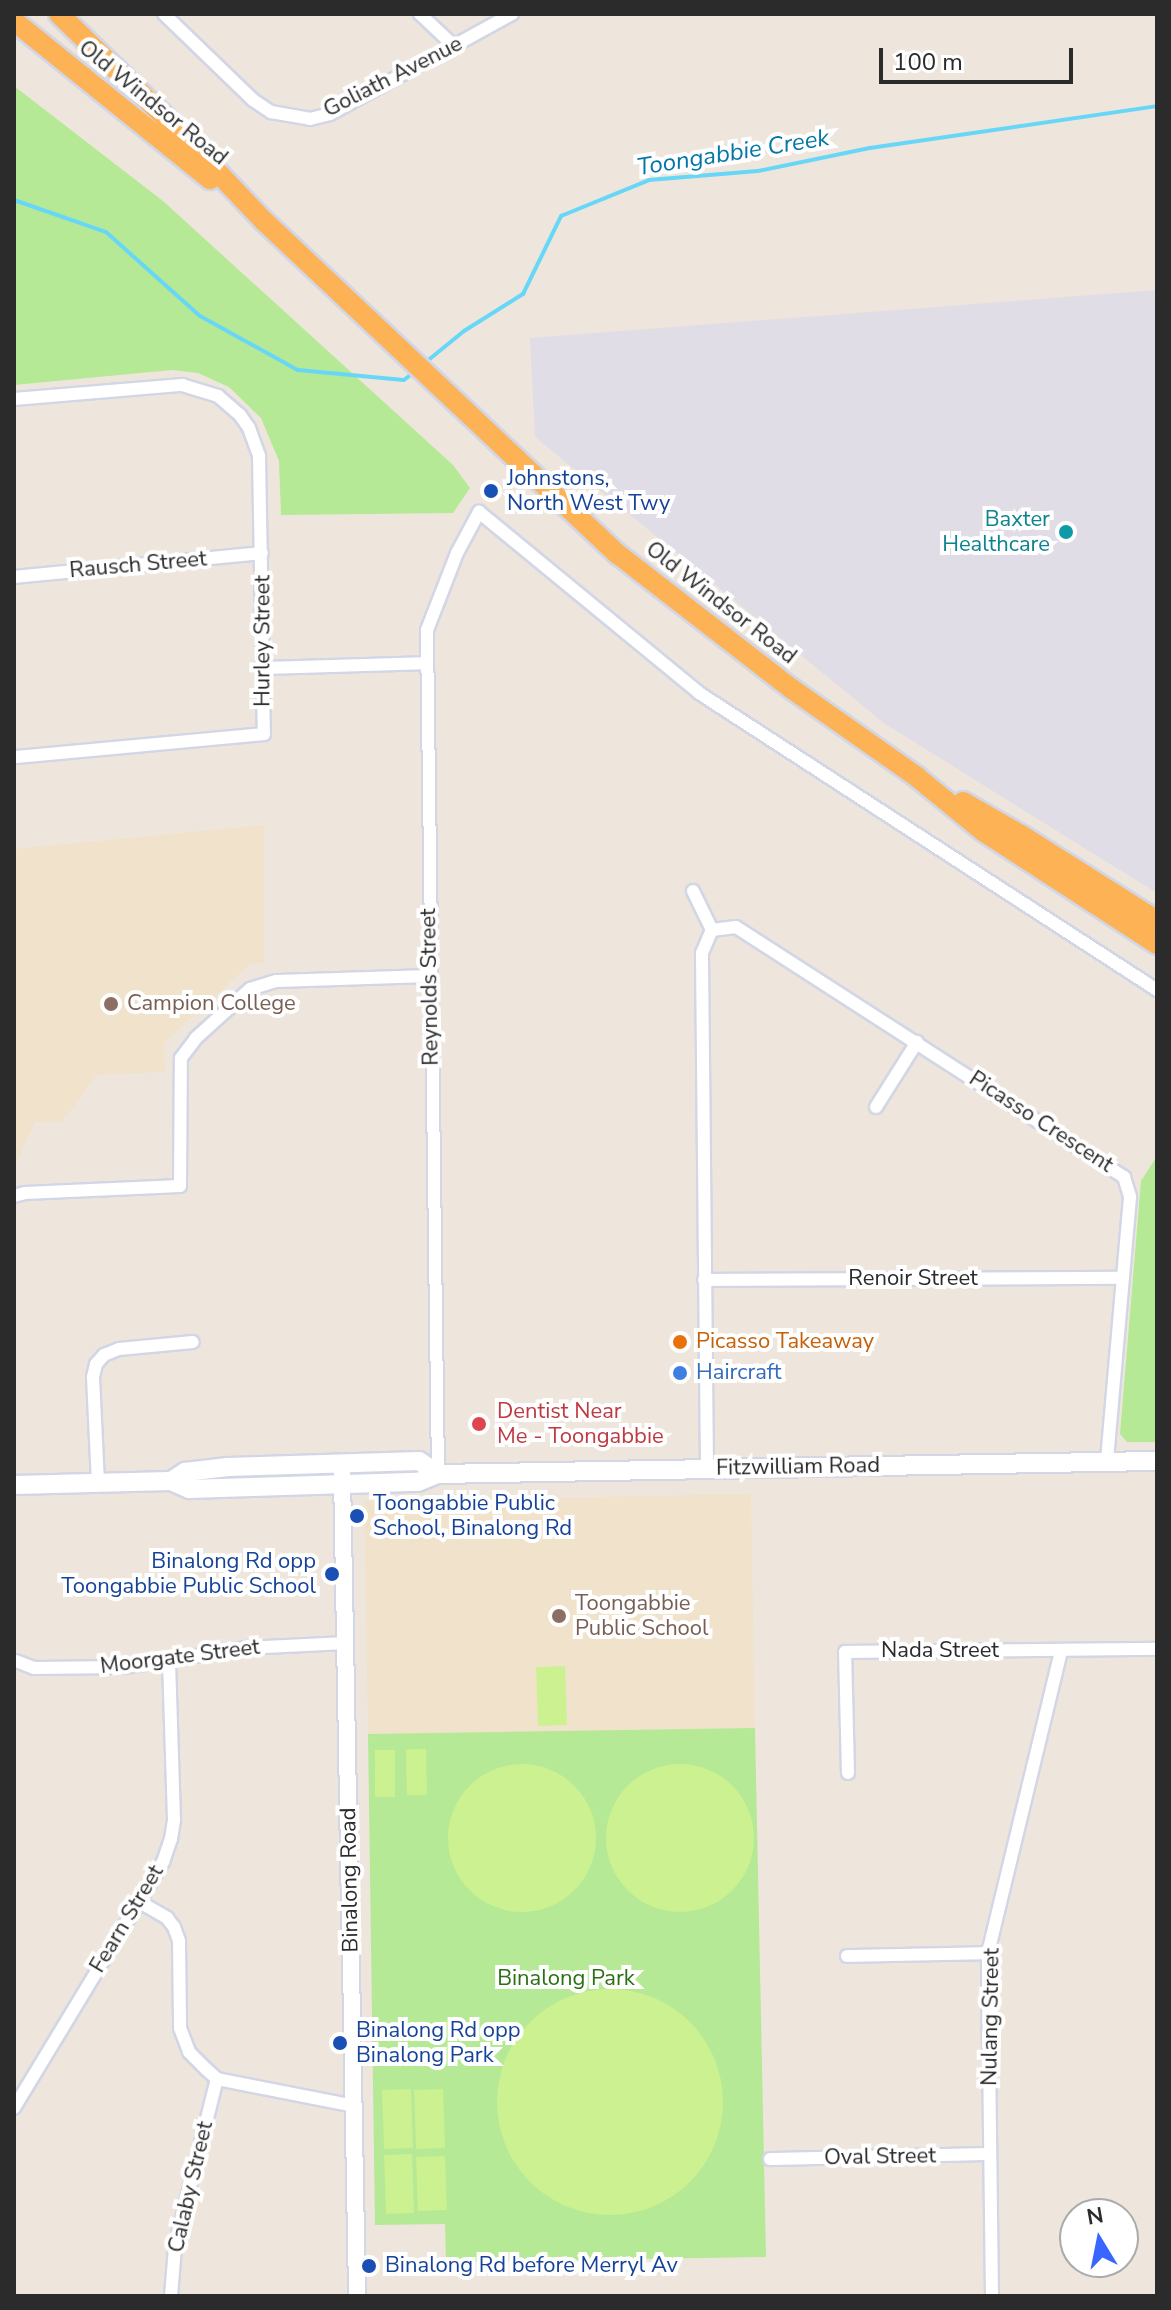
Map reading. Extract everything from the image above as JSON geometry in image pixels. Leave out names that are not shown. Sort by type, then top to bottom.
[{"type":"highway","name":"Old Windsor Road","points":[[59,14],[168,120],[264,221],[619,555],[792,689],[917,777],[983,831],[1157,944]]},
{"type":"highway","name":"Old Windsor Road","points":[[14,21],[264,221]]},
{"type":"highway","name":"Old Windsor Road","points":[[917,777],[1021,835],[1157,921]]},
{"type":"main road","name":"Fitzwilliam Road","points":[[171,1481],[185,1472],[214,1468],[419,1461],[438,1474]]},
{"type":"main road","name":"Fitzwilliam Road","points":[[14,1485],[171,1481],[189,1489],[418,1482],[438,1474],[1157,1461]]},
{"type":"street","name":"Goliath Avenue","points":[[164,14],[253,100],[271,112],[310,119],[330,114],[512,14]]},
{"type":"street","points":[[420,14],[454,46]]},
{"type":"street","name":"Hurley Street","points":[[14,399],[182,385],[207,391],[228,404],[249,428],[259,456],[264,734],[14,757]]},
{"type":"street","name":"Reynolds Street","points":[[438,1474],[427,630],[457,553],[479,512],[699,693],[1157,990]]},
{"type":"street","name":"Rausch Street","points":[[14,577],[262,553]]},
{"type":"street","points":[[262,668],[426,663]]},
{"type":"street","points":[[693,891],[712,930],[702,953],[707,1468]]},
{"type":"street","name":"Picasso Crescent","points":[[712,930],[736,927],[1124,1177],[1130,1197],[1107,1461]]},
{"type":"street","points":[[14,1196],[180,1186],[181,1058],[196,1038],[250,989],[276,981],[430,976]]},
{"type":"street","points":[[876,1107],[917,1042]]},
{"type":"street","name":"Renoir Street","points":[[704,1280],[1123,1278]]},
{"type":"street","points":[[98,1483],[93,1377],[96,1364],[104,1355],[119,1349],[193,1342]]},
{"type":"street","name":"Binalong Road","points":[[342,1464],[357,2296]]},
{"type":"street","name":"Moorgate Street","points":[[16,1661],[34,1668],[169,1662],[245,1648],[346,1643]]},
{"type":"street","name":"Nada Street","points":[[848,1773],[845,1652],[1157,1649]]},
{"type":"street","name":"Nulang Street","points":[[992,2296],[988,1953],[1061,1651]]},
{"type":"street","name":"Fearn Street","points":[[14,2108],[163,1862],[174,1820],[169,1662]]},
{"type":"street","points":[[138,1901],[167,1918],[174,1927],[179,1941],[183,2039],[189,2052],[217,2079],[354,2106]]},
{"type":"street","points":[[847,1956],[988,1953]]},
{"type":"street","name":"Calaby Street","points":[[171,2296],[175,2247],[217,2079]]},
{"type":"street","name":"Oval Street","points":[[770,2159],[990,2154]]},
{"type":"shaded area","points":[[1157,290],[1157,893],[885,724],[535,437],[530,338]]},
{"type":"shaded area","name":"Campion College","points":[[264,825],[264,963],[250,964],[164,1043],[165,1072],[97,1075],[62,1122],[35,1122],[14,1168],[14,849]]},
{"type":"shaded area","name":"Toongabbie Public School","points":[[751,1494],[755,1728],[368,1734],[364,1504],[367,1501]]},
{"type":"green space","points":[[14,86],[163,201],[453,465],[470,488],[453,513],[281,515],[279,461],[261,418],[229,387],[198,373],[172,370],[14,385]]},
{"type":"green space","points":[[1157,1156],[1157,1442],[1127,1442],[1120,1434],[1141,1181]]},
{"type":"green space","points":[[565,1666],[567,1725],[538,1726],[536,1667]]},
{"type":"green space","name":"Binalong Park","points":[[755,1728],[766,2257],[446,2262],[445,2224],[375,2225],[368,1734]]},
{"type":"green space","points":[[406,1749],[426,1749],[427,1795],[407,1795]]},
{"type":"green space","points":[[375,1750],[395,1750],[395,1797],[375,1797]]},
{"type":"green space","points":[[522,1764],[550,1769],[575,1785],[591,1810],[596,1838],[591,1866],[575,1891],[550,1907],[522,1912],[494,1907],[469,1891],[453,1866],[448,1838],[453,1810],[469,1785],[494,1769]]},
{"type":"green space","points":[[680,1764],[708,1769],[733,1785],[749,1810],[754,1838],[749,1866],[733,1891],[708,1907],[680,1912],[652,1907],[627,1891],[611,1866],[606,1838],[611,1810],[627,1785],[652,1769]]},
{"type":"green space","points":[[610,1989],[632,1991],[653,1998],[673,2008],[690,2022],[704,2039],[714,2059],[721,2080],[721,2124],[714,2145],[704,2165],[690,2182],[673,2196],[653,2206],[632,2213],[610,2215],[588,2213],[567,2206],[547,2196],[530,2182],[516,2165],[506,2145],[499,2124],[497,2102],[499,2080],[506,2059],[516,2039],[530,2022],[547,2008],[567,1998],[588,1991]]},
{"type":"green space","points":[[411,2089],[413,2148],[384,2149],[382,2090]]},
{"type":"green space","points":[[443,2089],[445,2148],[416,2149],[414,2090]]},
{"type":"green space","points":[[412,2154],[414,2213],[386,2214],[384,2155]]},
{"type":"green space","points":[[445,2156],[447,2210],[418,2211],[416,2157]]},
{"type":"waterway","name":"Toongabbie Creek","points":[[426,362],[464,331],[523,294],[561,216],[649,180],[758,171],[870,148],[1157,106]]},
{"type":"waterway","name":"Toongabbie Creek","points":[[14,200],[106,232],[200,316],[298,370],[404,380],[413,373]]},
{"type":"place","name":"Johnstons, North West Twy","points":[[491,491]]},
{"type":"place","name":"Baxter Healthcare","points":[[1066,532]]},
{"type":"place","name":"Campion College","points":[[111,1004]]},
{"type":"place","name":"Picasso Takeaway","points":[[680,1342]]},
{"type":"place","name":"Haircraft","points":[[680,1373]]},
{"type":"place","name":"Dentist Near Me - Toongabbie","points":[[479,1424]]},
{"type":"place","name":"Toongabbie Public School, Binalong Rd","points":[[357,1516]]},
{"type":"place","name":"Binalong Rd opp Toongabbie Public School","points":[[332,1574]]},
{"type":"place","name":"Toongabbie Public School","points":[[559,1616]]},
{"type":"place","name":"Binalong Rd opp Binalong Park","points":[[340,2043]]},
{"type":"place","name":"Binalong Rd before Merryl Av","points":[[369,2266]]}]
